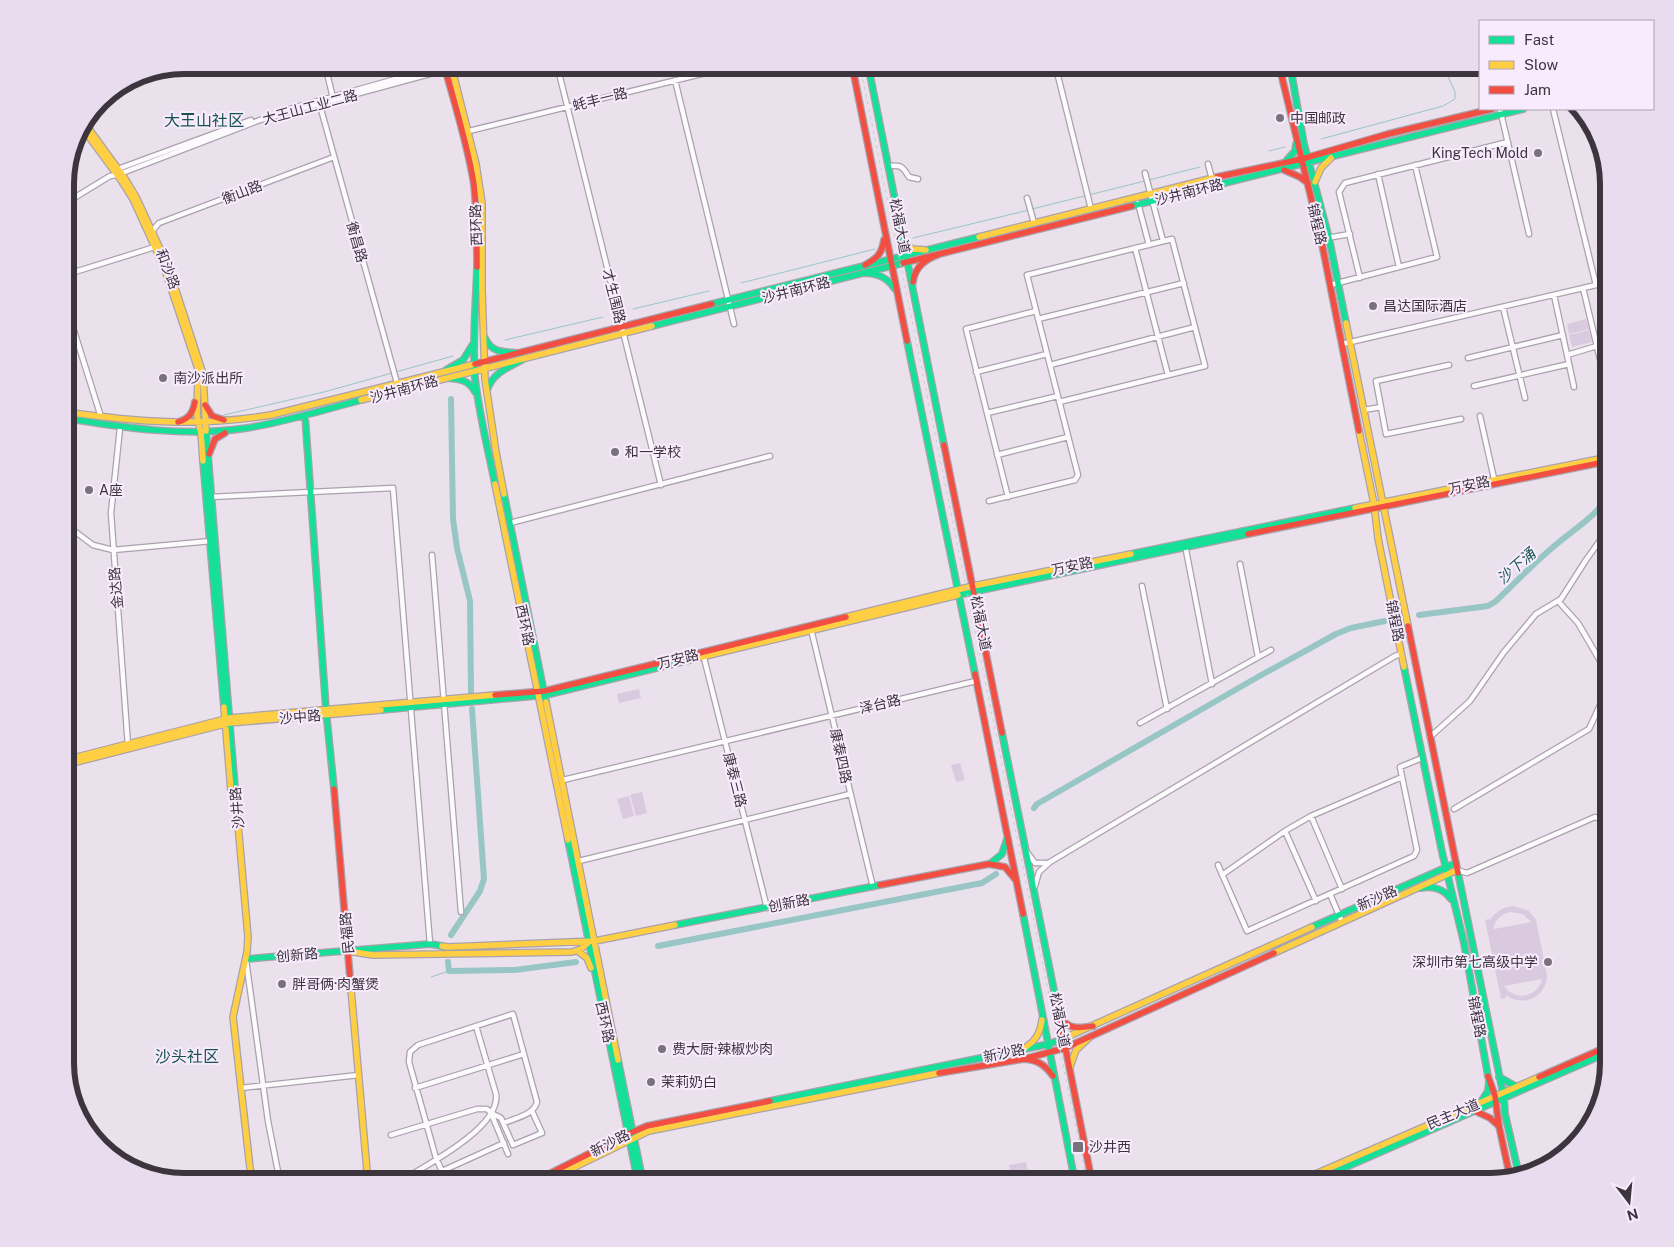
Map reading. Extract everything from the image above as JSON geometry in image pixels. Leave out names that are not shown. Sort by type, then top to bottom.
[{"type":"main road","name":"西环路","points":[[449,74],[476,164],[482,203],[484,361],[496,452],[542,693],[631,1135],[637,1173]]},
{"type":"main road","name":"松福大道","points":[[854,74],[1073,1173]]},
{"type":"main road","name":"松福大道","points":[[870,74],[1090,1173]]},
{"type":"main road","name":"锦程路","points":[[1281,74],[1297,142],[1315,182],[1329,238],[1518,1169]]},
{"type":"main road","name":"锦程路","points":[[1292,74],[1304,144],[1308,183],[1375,506],[1378,538],[1442,853],[1464,943],[1489,1078],[1495,1099],[1498,1126],[1509,1171]]},
{"type":"main road","name":"沙井南环路","points":[[74,420],[120,428],[204,433],[272,424],[730,306],[1282,170],[1320,154],[1388,134],[1488,110]]},
{"type":"main road","name":"沙井南环路","points":[[74,413],[120,420],[202,424],[271,415],[1212,178],[1284,162],[1331,158],[1501,111]]},
{"type":"main road","name":"和沙路","points":[[88,129],[136,206],[174,283],[202,368],[204,381],[202,424],[204,433]]},
{"type":"main road","name":"和沙路","points":[[87,132],[136,197],[152,230],[198,370],[197,416],[202,424]]},
{"type":"main road","name":"西环路","points":[[466,132],[477,225],[475,364],[478,400],[542,693],[563,780],[579,861],[595,971],[641,1173]]},
{"type":"main road","points":[[1284,162],[1295,151],[1297,142]]},
{"type":"main road","points":[[1304,144],[1320,154]]},
{"type":"main road","points":[[1315,182],[1321,168],[1331,158]]},
{"type":"main road","points":[[1282,170],[1294,173],[1308,183]]},
{"type":"main road","points":[[865,265],[877,259],[881,254],[885,232]]},
{"type":"main road","points":[[901,234],[904,242],[910,247],[926,250]]},
{"type":"main road","points":[[913,291],[914,275],[917,268],[926,260],[940,254]]},
{"type":"main road","points":[[863,273],[873,273],[886,278],[897,293]]},
{"type":"main road","points":[[483,330],[488,345],[492,349],[520,352]]},
{"type":"main road","points":[[446,370],[464,360],[475,340]]},
{"type":"main road","points":[[487,391],[490,382],[496,374],[522,360]]},
{"type":"main road","points":[[448,378],[463,380],[469,383],[478,400]]},
{"type":"main road","points":[[173,423],[186,420],[191,415],[198,393]]},
{"type":"main road","points":[[204,403],[208,412],[214,418],[221,420],[243,420]]},
{"type":"main road","name":"民福路","points":[[305,415],[327,712],[367,1173]]},
{"type":"main road","points":[[208,458],[214,439],[232,430]]},
{"type":"main road","name":"沙井路","points":[[204,433],[208,458],[209,497]]},
{"type":"main road","name":"沙井路","points":[[204,433],[246,937],[245,952],[230,1017],[249,1173]]},
{"type":"main road","name":"万安路","points":[[1495,482],[1600,459]]},
{"type":"main road","name":"万安路","points":[[542,693],[974,588],[1383,504],[1600,463]]},
{"type":"main road","name":"沙中路","points":[[74,758],[227,721],[542,693]]},
{"type":"main road","name":"沙井路","points":[[227,721],[248,936],[246,959],[233,1017],[251,1173]]},
{"type":"main road","name":"沙中路","points":[[74,762],[128,746]]},
{"type":"main road","points":[[989,864],[997,860],[1004,853],[1007,838]]},
{"type":"main road","points":[[1428,876],[1437,868],[1441,861],[1442,853]]},
{"type":"main road","points":[[989,864],[998,864],[1006,867],[1015,879]]},
{"type":"main road","name":"创新路","points":[[246,959],[430,944],[448,947],[592,942],[989,864]]},
{"type":"main road","name":"新沙路","points":[[561,1173],[647,1126],[1021,1050],[1064,1039],[1341,918],[1413,889],[1456,866]]},
{"type":"main road","name":"新沙路","points":[[552,1173],[631,1135],[648,1130],[958,1069],[1024,1059],[1065,1048],[1428,876],[1447,871]]},
{"type":"main road","points":[[1413,889],[1433,886],[1442,889],[1453,902]]},
{"type":"main road","name":"创新路","points":[[348,950],[373,955],[572,952],[592,942]]},
{"type":"main road","points":[[579,952],[587,958],[592,970],[595,971]]},
{"type":"main road","points":[[1058,1013],[1069,1027],[1092,1026]]},
{"type":"main road","points":[[1021,1050],[1039,1036],[1043,1014]]},
{"type":"main road","points":[[1070,1073],[1070,1065],[1074,1054],[1082,1042],[1089,1038]]},
{"type":"main road","name":"民主大道","points":[[1516,1090],[1600,1050]]},
{"type":"main road","name":"民主大道","points":[[1333,1173],[1474,1111],[1503,1095],[1600,1056]]},
{"type":"main road","points":[[1024,1059],[1039,1061],[1055,1078]]},
{"type":"main road","points":[[1499,1077],[1516,1090],[1508,1102],[1505,1114]]},
{"type":"main road","points":[[1480,1103],[1488,1091],[1489,1078]]},
{"type":"main road","name":"民主大道","points":[[1319,1173],[1480,1103],[1495,1099]]},
{"type":"main road","points":[[1474,1111],[1490,1118],[1498,1126]]},
{"type":"street","points":[[327,74],[333,99]]},
{"type":"street","name":"大王山工业二路","points":[[74,198],[116,172],[260,120],[419,74]]},
{"type":"street","name":"才生围路","points":[[559,74],[661,485]]},
{"type":"street","name":"蚝丰一路","points":[[466,132],[700,74]]},
{"type":"street","points":[[1058,76],[1090,209]]},
{"type":"street","points":[[675,80],[734,324]]},
{"type":"street","name":"衡昌路","points":[[319,102],[397,383]]},
{"type":"street","points":[[1553,110],[1596,285]]},
{"type":"street","points":[[1501,111],[1529,234]]},
{"type":"street","points":[[1360,278],[1339,192],[1345,183],[1508,142]]},
{"type":"street","name":"衡山路","points":[[152,230],[159,223],[334,157]]},
{"type":"street","points":[[1208,164],[1214,186]]},
{"type":"street","points":[[1330,285],[1437,257],[1415,165]]},
{"type":"street","points":[[888,166],[903,167],[909,178],[918,179]]},
{"type":"street","points":[[1145,173],[1163,241]]},
{"type":"street","points":[[1378,174],[1399,267]]},
{"type":"street","points":[[1137,197],[1149,245]]},
{"type":"street","points":[[1028,201],[1034,223]]},
{"type":"street","points":[[1321,239],[1350,234]]},
{"type":"street","points":[[989,502],[1075,480],[1078,475],[1068,438],[1027,275],[1172,239],[1205,366],[1059,402]]},
{"type":"street","points":[[74,272],[157,246]]},
{"type":"street","points":[[1135,248],[1168,375]]},
{"type":"street","points":[[1038,320],[1184,283]]},
{"type":"street","points":[[1342,344],[1600,284]]},
{"type":"street","points":[[1583,288],[1600,359]]},
{"type":"street","points":[[1554,295],[1574,387]]},
{"type":"street","points":[[1503,306],[1525,398]]},
{"type":"street","points":[[1008,497],[966,329],[1036,311]]},
{"type":"street","points":[[1050,365],[1195,327]]},
{"type":"street","points":[[74,331],[101,417]]},
{"type":"street","points":[[1468,358],[1562,336]]},
{"type":"street","points":[[1567,355],[1597,346]]},
{"type":"street","points":[[976,372],[1047,354]]},
{"type":"street","points":[[1474,386],[1569,364]]},
{"type":"street","points":[[1449,365],[1376,381],[1386,434],[1461,420]]},
{"type":"street","points":[[987,414],[1058,396]]},
{"type":"street","points":[[1364,410],[1381,407]]},
{"type":"street","points":[[1480,416],[1495,482]]},
{"type":"street","name":"金达路","points":[[120,428],[111,513],[128,746]]},
{"type":"street","points":[[998,456],[1068,438]]},
{"type":"street","points":[[510,522],[770,456]]},
{"type":"street","points":[[209,497],[393,488],[430,944]]},
{"type":"street","points":[[74,530],[94,544],[113,550],[212,541]]},
{"type":"street","points":[[1430,737],[1470,701],[1504,652],[1536,614],[1558,601],[1567,591],[1600,541]]},
{"type":"street","points":[[1185,545],[1212,684]]},
{"type":"street","points":[[432,555],[461,912]]},
{"type":"street","points":[[1240,564],[1258,657]]},
{"type":"street","points":[[1142,586],[1167,709]]},
{"type":"street","points":[[1558,601],[1578,623],[1600,661]]},
{"type":"street","name":"康泰四路","points":[[810,628],[873,886]]},
{"type":"street","points":[[1140,723],[1271,650]]},
{"type":"street","name":"康泰三路","points":[[704,654],[767,908]]},
{"type":"street","points":[[1034,890],[1039,872],[1050,862],[1401,654]]},
{"type":"street","name":"泽台路","points":[[563,780],[976,681]]},
{"type":"street","points":[[1454,809],[1589,729],[1600,705]]},
{"type":"street","points":[[1218,865],[1247,931],[1414,856],[1417,850],[1400,767],[1422,758]]},
{"type":"street","points":[[1222,874],[1311,816],[1402,777]]},
{"type":"street","points":[[579,861],[850,794]]},
{"type":"street","points":[[1311,816],[1342,889]]},
{"type":"street","points":[[1456,866],[1466,873],[1596,817],[1600,819]]},
{"type":"street","points":[[1285,832],[1316,901]]},
{"type":"street","points":[[1026,850],[1035,863],[1050,862]]},
{"type":"street","points":[[1330,894],[1341,918]]},
{"type":"street","points":[[246,959],[270,1137],[278,1173]]},
{"type":"street","points":[[504,1123],[532,1111],[536,1107],[537,1102],[512,1014],[418,1045],[412,1049],[408,1058],[426,1125],[442,1171],[504,1143]]},
{"type":"street","points":[[412,1173],[464,1142],[491,1113],[497,1098],[476,1026]]},
{"type":"street","points":[[416,1088],[524,1054]]},
{"type":"street","points":[[241,1088],[359,1075]]},
{"type":"street","points":[[391,1135],[481,1108],[487,1109],[498,1116],[504,1123],[513,1145],[542,1133],[532,1111]]},
{"type":"street","points":[[491,1113],[508,1154]]},
{"type":"shaded area","points":[[1586,319],[1589,329],[1569,334],[1567,324]]},
{"type":"shaded area","points":[[1589,330],[1592,342],[1572,347],[1569,335]]},
{"type":"shaded area","points":[[639,689],[641,698],[619,703],[617,694]]},
{"type":"shaded area","points":[[960,763],[965,780],[956,782],[951,765]]},
{"type":"shaded area","points":[[642,792],[647,813],[636,816],[630,795]]},
{"type":"shaded area","points":[[629,796],[634,816],[623,819],[617,799]]},
{"type":"shaded area","points":[[1514,906],[1529,911],[1536,920],[1547,975],[1546,983],[1539,994],[1526,1000],[1513,999],[1506,995],[1506,998],[1501,999],[1485,920],[1490,920],[1503,908]],"holes":[[[1510,912],[1523,914],[1531,922],[1494,929],[1495,923],[1499,918]],[[1542,979],[1536,990],[1526,995],[1514,994],[1504,986]]]},
{"type":"shaded area","points":[[1026,1162],[1028,1173],[1011,1173],[1009,1165]]},
{"type":"waterway","points":[[1321,139],[1443,106],[1455,99],[1455,92],[1447,74]]},
{"type":"waterway","points":[[1269,151],[1285,147]]},
{"type":"waterway","points":[[1149,180],[1200,167]]},
{"type":"waterway","points":[[1032,209],[1145,181]]},
{"type":"waterway","points":[[913,238],[1029,210]]},
{"type":"waterway","points":[[741,283],[875,249]]},
{"type":"waterway","points":[[633,309],[709,291]]},
{"type":"waterway","points":[[505,340],[603,317]]},
{"type":"waterway","points":[[224,415],[324,392],[453,356]]},
{"type":"waterway","points":[[451,399],[453,519],[457,548],[470,601],[471,692]]},
{"type":"waterway","name":"沙下涌","points":[[1419,615],[1488,606],[1496,601],[1545,554],[1600,507]]},
{"type":"waterway","points":[[1034,808],[1037,804],[1336,634],[1351,628],[1385,621]]},
{"type":"waterway","points":[[451,935],[480,891],[484,879],[472,709]]},
{"type":"waterway","points":[[658,946],[982,883],[996,874]]},
{"type":"waterway","points":[[448,962],[449,971],[515,970],[576,962]]},
{"type":"waterway","points":[[431,977],[449,971]]},
{"type":"railway","points":[[862,74],[1085,1173]]},
{"type":"traffic: fast","points":[[870,74],[944,445]]},
{"type":"traffic: fast","points":[[1292,74],[1304,144],[1329,238],[1346,323]]},
{"type":"traffic: fast","points":[[1132,206],[1519,110]]},
{"type":"traffic: fast","points":[[1286,161],[1295,151],[1296,144]]},
{"type":"traffic: fast","points":[[712,304],[979,237]]},
{"type":"traffic: fast","points":[[652,326],[903,263]]},
{"type":"traffic: fast","points":[[477,267],[474,336],[475,378],[481,418],[495,484]]},
{"type":"traffic: fast","points":[[863,273],[881,276],[889,281],[895,289]]},
{"type":"traffic: fast","points":[[485,338],[491,347],[496,350],[521,353]]},
{"type":"traffic: fast","points":[[907,341],[975,674]]},
{"type":"traffic: fast","points":[[446,370],[463,360],[473,344]]},
{"type":"traffic: fast","points":[[487,390],[497,375],[522,360]]},
{"type":"traffic: fast","points":[[447,378],[464,381],[475,392]]},
{"type":"traffic: fast","points":[[74,419],[156,430],[224,431],[304,416],[361,400]]},
{"type":"traffic: fast","points":[[305,415],[326,710],[334,789]]},
{"type":"traffic: fast","points":[[206,431],[237,813]]},
{"type":"traffic: fast","points":[[203,461],[224,707]]},
{"type":"traffic: fast","points":[[504,494],[546,702]]},
{"type":"traffic: fast","points":[[1131,554],[1355,508]]},
{"type":"traffic: fast","points":[[958,595],[1248,534]]},
{"type":"traffic: fast","points":[[381,710],[546,695],[689,660]]},
{"type":"traffic: fast","points":[[1404,667],[1442,852],[1464,943],[1488,1076]]},
{"type":"traffic: fast","points":[[1002,733],[1059,1015]]},
{"type":"traffic: fast","points":[[991,863],[1002,854],[1007,839]]},
{"type":"traffic: fast","points":[[568,840],[636,1173]]},
{"type":"traffic: fast","points":[[1312,927],[1456,863]]},
{"type":"traffic: fast","points":[[1458,873],[1504,1098],[1505,1114],[1518,1169]]},
{"type":"traffic: fast","points":[[675,925],[880,885]]},
{"type":"traffic: fast","points":[[1420,888],[1429,887],[1437,889],[1445,892],[1451,899]]},
{"type":"traffic: fast","points":[[1023,914],[1073,1173]]},
{"type":"traffic: fast","points":[[246,959],[430,944],[442,946]]},
{"type":"traffic: fast","points":[[770,1101],[1049,1044],[1060,1040]]},
{"type":"traffic: fast","points":[[1333,1173],[1600,1056]]},
{"type":"traffic: fast","points":[[618,1060],[641,1173]]},
{"type":"traffic: fast","points":[[1499,1077],[1517,1087]]},
{"type":"traffic: fast","points":[[1481,1102],[1488,1091],[1489,1081]]},
{"type":"traffic: slow","points":[[453,74],[476,164],[482,203],[485,379],[504,494]]},
{"type":"traffic: slow","points":[[89,128],[136,197],[168,266],[203,374],[206,431]]},
{"type":"traffic: slow","points":[[86,133],[133,199],[164,267],[198,369],[197,416],[201,433],[203,461]]},
{"type":"traffic: slow","points":[[1315,182],[1321,168],[1331,158]]},
{"type":"traffic: slow","points":[[979,237],[1217,177]]},
{"type":"traffic: slow","points":[[904,241],[912,249],[926,250]]},
{"type":"traffic: slow","points":[[1346,323],[1408,626]]},
{"type":"traffic: slow","points":[[361,400],[652,326]]},
{"type":"traffic: slow","points":[[74,413],[168,422],[244,419],[271,415],[475,364]]},
{"type":"traffic: slow","points":[[1359,431],[1404,667]]},
{"type":"traffic: slow","points":[[1355,508],[1600,459]]},
{"type":"traffic: slow","points":[[495,484],[568,840]]},
{"type":"traffic: slow","points":[[846,617],[973,586],[1131,554]]},
{"type":"traffic: slow","points":[[689,660],[958,595]]},
{"type":"traffic: slow","points":[[74,758],[229,718],[495,695]]},
{"type":"traffic: slow","points":[[546,702],[618,1060]]},
{"type":"traffic: slow","points":[[224,707],[231,791]]},
{"type":"traffic: slow","points":[[74,763],[229,723],[381,710]]},
{"type":"traffic: slow","points":[[237,813],[248,937],[247,952],[233,1017],[251,1173]]},
{"type":"traffic: slow","points":[[1274,953],[1457,870]]},
{"type":"traffic: slow","points":[[442,946],[595,941],[675,925]]},
{"type":"traffic: slow","points":[[1060,1040],[1312,927]]},
{"type":"traffic: slow","points":[[354,952],[373,955],[572,952],[581,949],[589,942]]},
{"type":"traffic: slow","points":[[579,952],[587,958],[591,968]]},
{"type":"traffic: slow","points":[[351,989],[367,1173]]},
{"type":"traffic: slow","points":[[1021,1050],[1036,1038],[1042,1020]]},
{"type":"traffic: slow","points":[[1070,1067],[1076,1050],[1089,1038]]},
{"type":"traffic: slow","points":[[563,1173],[649,1131],[939,1073]]},
{"type":"traffic: slow","points":[[1318,1173],[1539,1077]]},
{"type":"traffic: jam","points":[[447,74],[465,140],[474,185],[477,267]]},
{"type":"traffic: jam","points":[[854,74],[907,341]]},
{"type":"traffic: jam","points":[[1281,74],[1321,239],[1359,431]]},
{"type":"traffic: jam","points":[[1217,177],[1302,159],[1388,134],[1488,110]]},
{"type":"traffic: jam","points":[[1284,170],[1308,183]]},
{"type":"traffic: jam","points":[[903,263],[1132,206]]},
{"type":"traffic: jam","points":[[865,265],[878,255],[884,240]]},
{"type":"traffic: jam","points":[[913,282],[919,267],[930,258],[940,254]]},
{"type":"traffic: jam","points":[[475,364],[712,304]]},
{"type":"traffic: jam","points":[[178,422],[190,415],[195,402]]},
{"type":"traffic: jam","points":[[205,405],[212,416],[224,420]]},
{"type":"traffic: jam","points":[[209,454],[215,439],[225,433]]},
{"type":"traffic: jam","points":[[944,445],[1002,733]]},
{"type":"traffic: jam","points":[[1248,534],[1600,463]]},
{"type":"traffic: jam","points":[[495,695],[545,691],[846,617]]},
{"type":"traffic: jam","points":[[1408,626],[1458,873]]},
{"type":"traffic: jam","points":[[975,674],[1023,914]]},
{"type":"traffic: jam","points":[[334,789],[351,989]]},
{"type":"traffic: jam","points":[[880,885],[989,864],[1005,867],[1015,879]]},
{"type":"traffic: jam","points":[[939,1073],[1024,1059],[1065,1048],[1274,953]]},
{"type":"traffic: jam","points":[[1059,1015],[1090,1173]]},
{"type":"traffic: jam","points":[[1061,1018],[1071,1026],[1079,1028],[1093,1026]]},
{"type":"traffic: jam","points":[[1539,1077],[1600,1050]]},
{"type":"traffic: jam","points":[[1024,1059],[1041,1064],[1053,1076]]},
{"type":"traffic: jam","points":[[1488,1076],[1495,1096],[1509,1171]]},
{"type":"traffic: jam","points":[[551,1173],[647,1126],[770,1101]]},
{"type":"traffic: jam","points":[[1475,1111],[1490,1118],[1499,1126]]},
{"type":"place","name":"中国邮政","points":[[1280,118]]},
{"type":"place","name":"KingTech Mold","points":[[1538,153]]},
{"type":"place","name":"昌达国际酒店","points":[[1373,306]]},
{"type":"place","name":"南沙派出所","points":[[163,378]]},
{"type":"place","name":"和一学校","points":[[615,452]]},
{"type":"place","name":"A座","points":[[89,490]]},
{"type":"place","name":"深圳市第七高级中学","points":[[1548,962]]},
{"type":"place","name":"胖哥俩·肉蟹煲","points":[[282,984]]},
{"type":"place","name":"费大厨·辣椒炒肉","points":[[662,1049]]},
{"type":"place","name":"茉莉奶白","points":[[651,1082]]},
{"type":"place","name":"沙井西","points":[[1078,1147]]},
{"type":"district","name":"大王山社区","points":[[204,120]]},
{"type":"district","name":"沙头社区","points":[[187,1056]]}]
